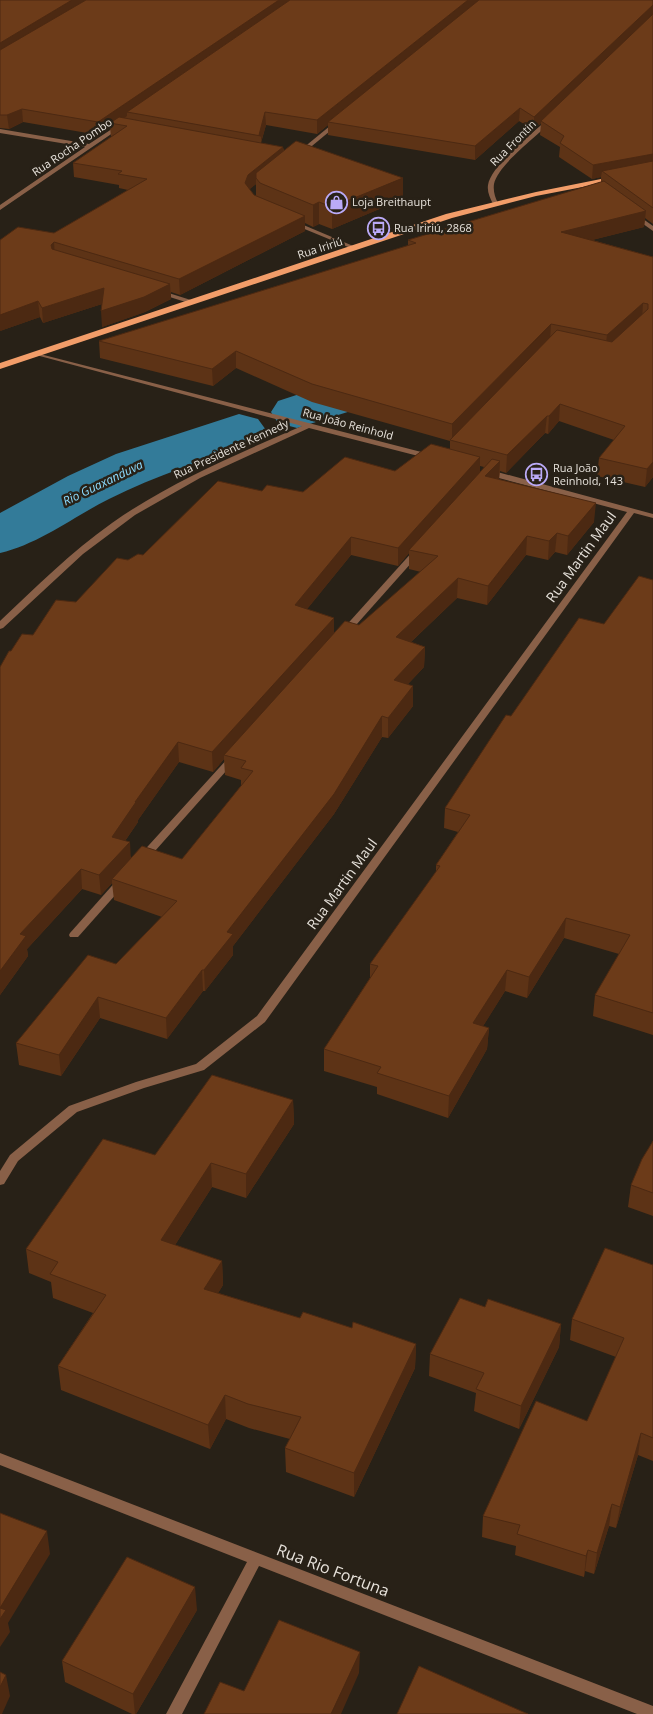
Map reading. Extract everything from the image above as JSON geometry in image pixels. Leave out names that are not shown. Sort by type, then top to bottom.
[{"type":"main road","name":"Rua Iririú","points":[[0,366],[355,248],[495,204],[626,176]]},
{"type":"street","name":"Rua Frontin","points":[[495,204],[490,190],[492,179],[501,167],[556,114]]},
{"type":"street","points":[[292,159],[345,116]]},
{"type":"street","name":"Rua Rocha Pombo","points":[[0,208],[127,121]]},
{"type":"street","points":[[119,127],[129,128]]},
{"type":"street","points":[[0,131],[91,146]]},
{"type":"street","points":[[591,183],[599,189]]},
{"type":"street","points":[[630,212],[653,229]]},
{"type":"street","points":[[284,219],[355,248]]},
{"type":"street","points":[[155,291],[192,302]]},
{"type":"street","name":"Rua João Reinhold","points":[[38,354],[441,460]]},
{"type":"street","name":"Rua Presidente Kennedy","points":[[0,626],[56,573],[131,513],[208,470],[309,425]]},
{"type":"street","points":[[479,470],[653,516]]},
{"type":"street","points":[[482,480],[488,473]]},
{"type":"street","name":"Rua Martin Maul","points":[[0,1182],[14,1158],[73,1109],[140,1085],[200,1067],[261,1019],[632,511]]},
{"type":"street","points":[[337,642],[422,546]]},
{"type":"street","points":[[74,935],[238,752]]},
{"type":"street","name":"Rua Rio Fortuna","points":[[0,1459],[653,1713]]},
{"type":"street","points":[[174,1714],[256,1559]]},
{"type":"building","points":[[0,0],[72,0],[0,43]]},
{"type":"building","points":[[86,0],[279,0],[98,122],[22,109],[7,115],[0,115],[0,50]]},
{"type":"building","points":[[290,0],[468,0],[317,120],[265,112],[259,135],[261,136],[127,112]]},
{"type":"building","points":[[479,0],[653,0],[653,5],[534,117],[520,108],[475,146],[328,122]]},
{"type":"building","points":[[653,14],[653,154],[593,165],[560,143],[564,136],[541,121]]},
{"type":"building","points":[[119,117],[283,147],[248,175],[245,183],[254,195],[305,216],[179,279],[54,242],[51,245],[52,249],[170,284],[144,297],[101,311],[104,288],[42,308],[38,301],[0,315],[0,240],[18,227],[54,233],[147,179],[118,174],[122,171],[73,163],[127,126],[110,123]]},
{"type":"building","points":[[296,141],[403,178],[332,207],[319,202],[313,205],[260,183],[256,178],[256,173]]},
{"type":"building","points":[[653,161],[653,208],[602,171]]},
{"type":"building","points":[[604,181],[646,211],[561,232],[653,257],[653,462],[647,469],[599,458],[625,426],[560,404],[507,455],[450,440],[557,330],[612,342],[648,309],[648,304],[643,303],[607,335],[551,324],[452,424],[312,384],[236,351],[212,369],[99,341],[416,243],[408,240]]},
{"type":"building","points":[[431,444],[480,457],[398,548],[351,537],[295,605],[334,618],[212,752],[178,742],[112,837],[130,842],[99,875],[81,869],[20,934],[26,936],[0,971],[0,667],[22,634],[33,635],[56,600],[76,602],[117,558],[128,560],[138,554],[143,555],[218,481],[262,491],[267,485],[303,492],[345,457],[395,471]]},
{"type":"building","points":[[492,459],[500,461],[485,476],[596,503],[568,536],[557,533],[549,541],[527,536],[488,586],[458,578],[396,637],[425,647],[394,680],[413,686],[388,718],[382,716],[334,794],[227,932],[233,934],[204,970],[202,970],[166,1018],[98,997],[59,1055],[16,1043],[88,955],[116,964],[177,901],[112,879],[142,846],[182,859],[253,771],[241,768],[246,761],[224,755],[345,621],[359,625],[438,556],[409,550]]},
{"type":"building","points":[[639,576],[653,580],[653,1013],[595,995],[630,935],[566,918],[529,977],[507,970],[473,1023],[489,1028],[449,1096],[377,1073],[381,1067],[324,1049],[378,966],[370,964],[440,866],[436,865],[470,815],[445,808],[506,715],[511,716],[579,618],[604,624]]},
{"type":"building","points":[[212,1075],[293,1100],[246,1174],[211,1163],[161,1240],[222,1261],[204,1289],[300,1318],[303,1312],[352,1328],[353,1322],[416,1344],[354,1473],[285,1448],[301,1417],[248,1404],[225,1395],[208,1425],[58,1366],[106,1295],[50,1274],[58,1262],[26,1249],[103,1139],[155,1155]]},
{"type":"building","points":[[653,1141],[653,1193],[631,1185],[642,1159]]},
{"type":"building","points":[[605,1248],[653,1265],[653,1438],[641,1433],[620,1507],[612,1504],[597,1553],[588,1550],[586,1556],[517,1534],[520,1525],[483,1516],[536,1401],[587,1421],[624,1338],[572,1319]]},
{"type":"building","points":[[460,1298],[485,1307],[488,1299],[561,1324],[521,1406],[476,1389],[484,1373],[430,1354]]},
{"type":"building","points":[[0,1513],[47,1531],[0,1608]]},
{"type":"building","points":[[127,1557],[195,1587],[133,1694],[62,1661]]},
{"type":"building","points":[[0,1608],[6,1610],[0,1619]]},
{"type":"building","points":[[279,1620],[360,1652],[331,1714],[204,1714],[220,1682],[244,1691]]},
{"type":"building","points":[[419,1666],[528,1714],[397,1714]]},
{"type":"building","points":[[0,1672],[6,1675],[0,1687]]},
{"type":"waterway","name":"Rio Guaxanduva","points":[[297,412],[336,399],[408,357]]},
{"type":"waterway","name":"Rio Guaxanduva","points":[[0,536],[88,488],[135,466],[239,430]]},
{"type":"place","name":"Loja Breithaupt","points":[[336,202]]},
{"type":"place","name":"Rua Iririú, 2868","points":[[378,228]]},
{"type":"place","name":"Rua João Reinhold, 143","points":[[537,474]]}]
